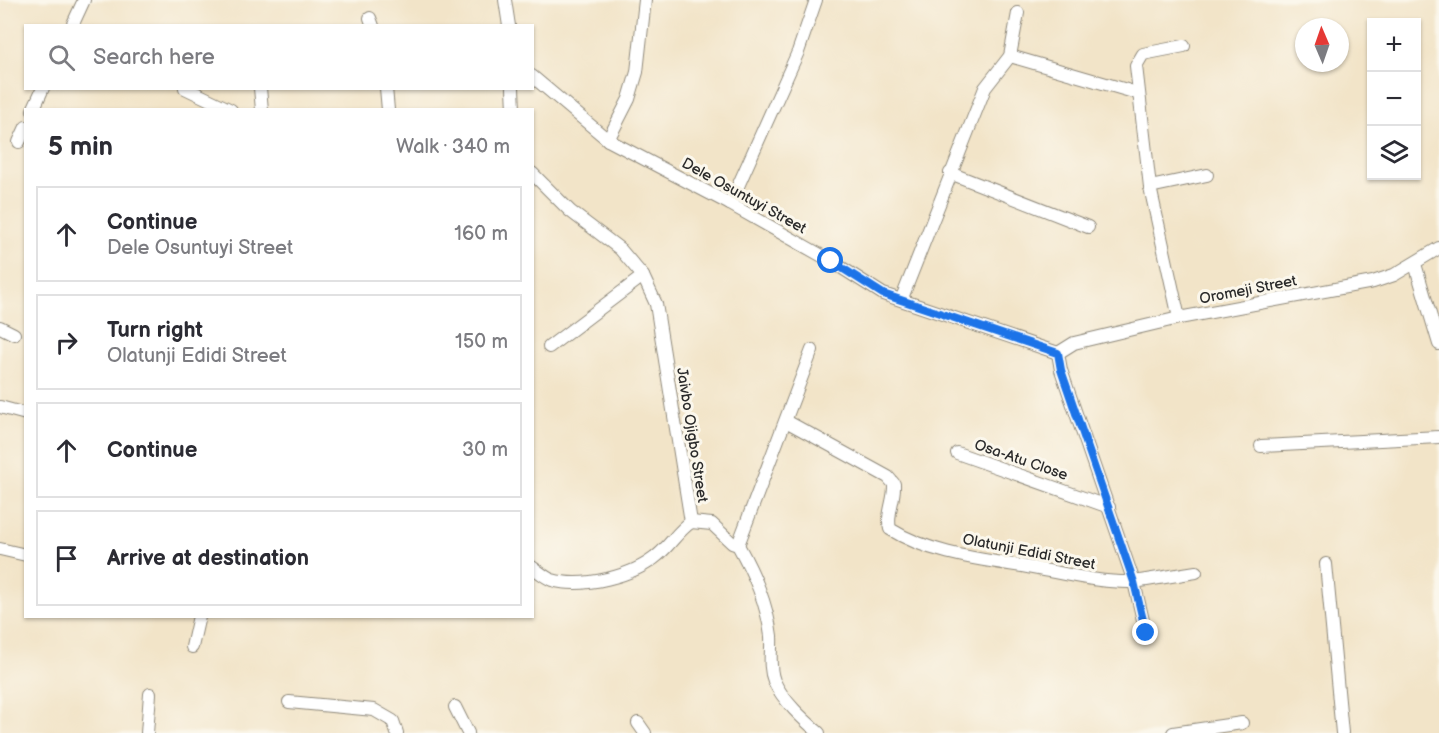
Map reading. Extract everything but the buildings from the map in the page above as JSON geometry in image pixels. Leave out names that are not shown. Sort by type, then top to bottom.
[{"type":"street","points":[[73,24],[84,0]]},
{"type":"street","points":[[506,0],[509,24]]},
{"type":"street","points":[[608,140],[629,99],[637,72],[645,0]]},
{"type":"street","points":[[730,204],[798,52],[816,0]]},
{"type":"street","points":[[902,298],[985,88],[1010,56],[1018,13]]},
{"type":"street","points":[[1179,318],[1150,188],[1137,93],[1136,66],[1143,54],[1184,46]]},
{"type":"street","points":[[1010,56],[1137,93]]},
{"type":"street","name":"Dele Osuntuyi Street","points":[[534,78],[608,140],[730,204],[883,294],[902,298],[1058,353]]},
{"type":"street","points":[[34,108],[42,90]]},
{"type":"street","points":[[189,90],[227,108]]},
{"type":"street","points":[[260,90],[262,108]]},
{"type":"street","points":[[386,90],[388,108]]},
{"type":"street","points":[[513,90],[514,108]]},
{"type":"street","points":[[19,142],[24,131]]},
{"type":"street","points":[[950,173],[1088,227]]},
{"type":"street","name":"Jaivbo Ojigbo Street","points":[[534,175],[570,211],[620,249],[643,276],[656,304],[691,522],[712,524],[732,543],[738,545],[756,577],[765,605],[771,637],[770,668],[773,679],[782,696],[819,733]]},
{"type":"street","points":[[1150,188],[1207,175]]},
{"type":"street","name":"Oromeji Street","points":[[1058,353],[1074,343],[1179,318],[1373,282],[1394,275],[1439,248]]},
{"type":"street","points":[[1415,264],[1439,344]]},
{"type":"street","points":[[549,347],[643,276]]},
{"type":"street","points":[[0,327],[14,334]]},
{"type":"street","points":[[738,545],[812,350]]},
{"type":"street","points":[[1058,353],[1061,370],[1134,582],[1146,633]]},
{"type":"street","points":[[0,407],[24,413]]},
{"type":"street","name":"Olatunji Edidi Street","points":[[786,421],[888,477],[894,484],[894,495],[887,519],[890,530],[900,536],[962,555],[1107,582],[1134,582]]},
{"type":"street","points":[[1261,446],[1439,437]]},
{"type":"street","name":"Osa-Atu Close","points":[[957,453],[1109,507]]},
{"type":"street","points":[[534,568],[552,580],[589,583],[621,575],[658,556],[678,531],[691,522]]},
{"type":"street","points":[[0,549],[24,555]]},
{"type":"street","points":[[1326,564],[1342,733]]},
{"type":"street","points":[[1134,582],[1196,572]]},
{"type":"street","points":[[192,647],[199,618]]},
{"type":"street","points":[[147,733],[150,694]]},
{"type":"street","points":[[289,702],[374,710],[393,721],[397,733]]},
{"type":"street","points":[[455,707],[468,733]]},
{"type":"street","points":[[1173,733],[1242,723]]},
{"type":"route","points":[[831,261],[883,294],[902,298],[1058,353],[1061,370],[1134,582],[1146,633]]}]
